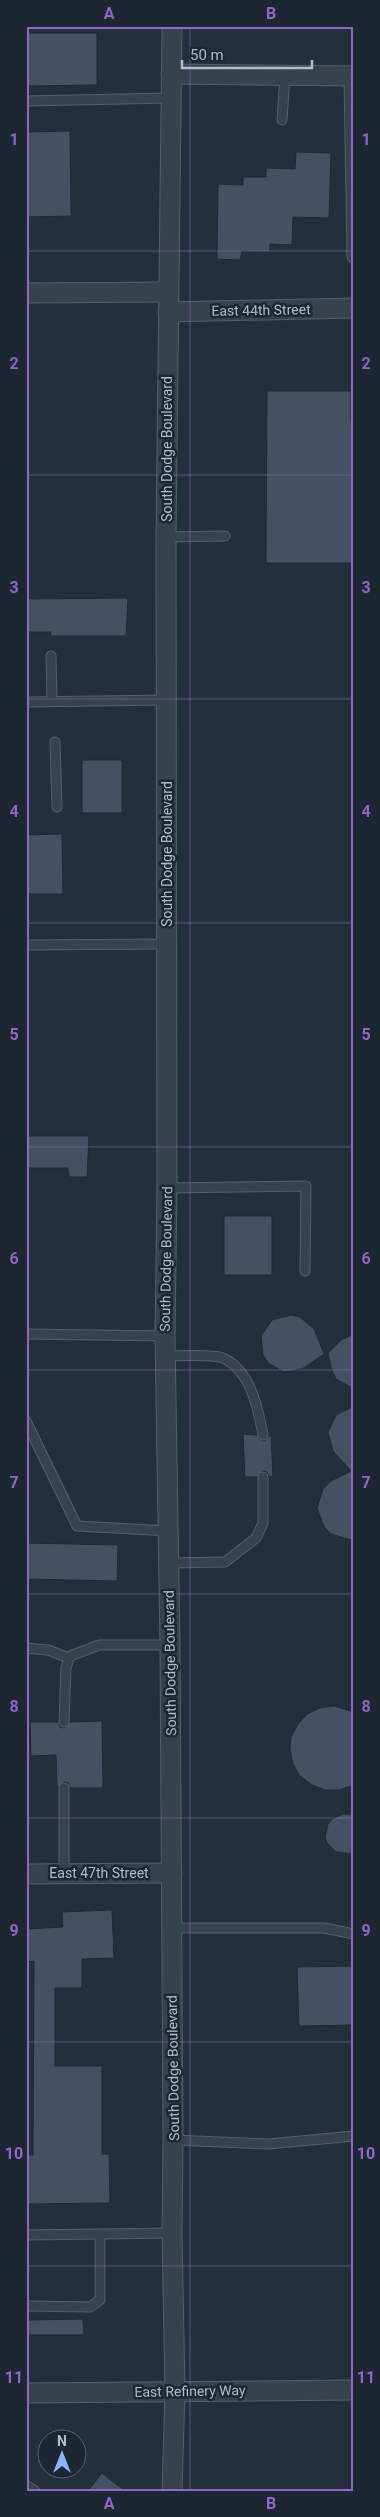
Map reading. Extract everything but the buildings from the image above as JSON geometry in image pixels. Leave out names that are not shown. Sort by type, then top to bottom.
[{"type":"street","name":"South Dodge Boulevard","points":[[172,26],[166,537],[167,1188],[165,1336],[172,1873],[172,2233],[175,2391],[172,2491]]},
{"type":"street","points":[[171,74],[351,76]]},
{"type":"street","points":[[26,293],[168,292]]},
{"type":"street","name":"East 44th Street","points":[[168,312],[354,308]]},
{"type":"street","name":"East 47th Street","points":[[26,1874],[172,1873]]},
{"type":"street","name":"East Refinery Way","points":[[26,2393],[354,2390]]},
{"type":"lane","points":[[282,120],[285,76]]},
{"type":"lane","points":[[351,76],[352,257]]},
{"type":"lane","points":[[26,101],[170,98]]},
{"type":"lane","points":[[166,537],[225,536]]},
{"type":"lane","points":[[51,656],[52,701]]},
{"type":"lane","points":[[26,702],[167,700]]},
{"type":"lane","points":[[55,742],[57,807]]},
{"type":"lane","points":[[26,945],[167,944]]},
{"type":"lane","points":[[167,1188],[306,1186],[305,1271]]},
{"type":"lane","points":[[26,1334],[165,1336]]},
{"type":"lane","points":[[165,1356],[222,1358],[240,1370],[257,1402],[263,1435]]},
{"type":"lane","points":[[26,1421],[77,1526],[169,1532]]},
{"type":"lane","points":[[168,1563],[225,1562],[256,1538],[263,1524],[262,1477]]},
{"type":"lane","points":[[64,1722],[66,1668],[70,1656],[99,1645],[170,1645]]},
{"type":"lane","points":[[26,1648],[48,1650],[70,1658]]},
{"type":"lane","points":[[64,1788],[64,1874]]},
{"type":"lane","points":[[171,1928],[324,1928],[354,1934]]},
{"type":"lane","points":[[173,2140],[268,2144],[354,2136]]},
{"type":"lane","points":[[26,2235],[172,2233]]},
{"type":"lane","points":[[26,2306],[90,2307],[100,2300],[100,2234]]},
{"type":"lane","points":[[26,2485],[35,2491]]}]
